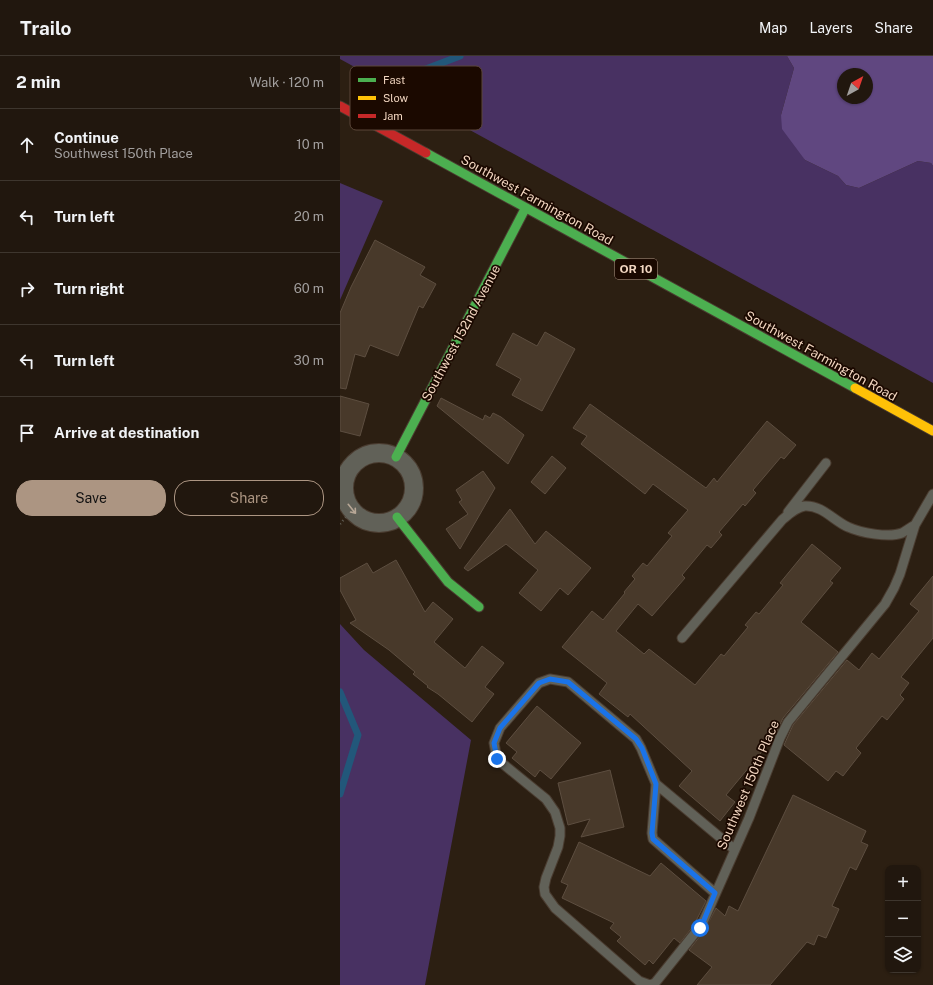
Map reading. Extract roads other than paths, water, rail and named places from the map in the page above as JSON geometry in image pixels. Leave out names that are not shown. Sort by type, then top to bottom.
[{"type":"main road","name":"Southwest Farmington Road","points":[[340,106],[350,112]]},
{"type":"main road","name":"Southwest Farmington Road","points":[[383,130],[933,431]]},
{"type":"main road","name":"Southwest 152nd Avenue","points":[[396,457],[526,209]]},
{"type":"main road","points":[[397,517],[448,582],[479,607]]},
{"type":"street","points":[[372,453],[389,454],[396,457],[409,470],[414,487],[413,496],[404,512],[390,521],[373,522],[358,516],[347,503],[344,488],[345,479],[352,465],[365,455],[372,453]]},
{"type":"lane","points":[[682,638],[782,520],[826,463]]},
{"type":"lane","name":"Southwest 150th Place","points":[[656,784],[642,748],[636,739],[568,682],[550,679],[539,683],[500,728],[494,743],[497,759],[546,799],[555,812],[560,828],[560,836],[558,847],[544,887],[548,900],[555,908],[639,981],[650,985],[658,980],[700,928],[749,818],[780,738],[788,722],[884,604],[894,588],[915,525],[933,494]]},
{"type":"lane","points":[[782,520],[793,511],[805,506],[818,509],[848,528],[888,536],[901,533],[915,525]]},
{"type":"lane","points":[[656,784],[734,849]]},
{"type":"lane","points":[[656,784],[652,833],[653,839],[715,893]]},
{"type":"waterway","points":[[434,66],[460,56]]},
{"type":"waterway","points":[[340,692],[358,735],[340,794]]}]
